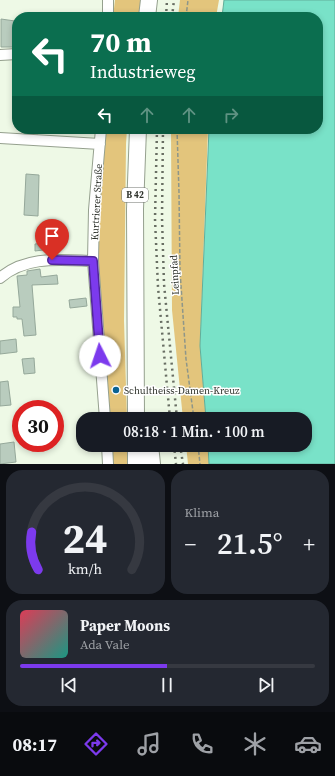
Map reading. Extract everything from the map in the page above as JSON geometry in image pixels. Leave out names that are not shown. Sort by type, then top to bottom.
[{"type":"main road","points":[[148,12],[149,0]]},
{"type":"main road","name":"B 42","points":[[136,412],[135,209],[138,134]]},
{"type":"main road","name":"B 42","points":[[136,391],[143,412]]},
{"type":"main road","points":[[136,452],[136,464]]},
{"type":"main road","points":[[151,452],[152,464]]},
{"type":"street","points":[[108,0],[108,12]]},
{"type":"street","points":[[0,55],[12,54]]},
{"type":"street","name":"Kurtrierer Straße","points":[[101,134],[94,210],[93,261],[104,412]]},
{"type":"street","points":[[0,138],[100,144]]},
{"type":"street","points":[[0,278],[26,264],[38,261],[93,261]]},
{"type":"street","points":[[107,452],[108,464]]},
{"type":"path","points":[[187,12],[188,0]]},
{"type":"path","name":"Leinpfad","points":[[177,134],[180,270],[186,358],[193,412]]},
{"type":"path","points":[[199,452],[200,464]]},
{"type":"shaded area","points":[[115,0],[143,0],[142,12],[114,12]]},
{"type":"shaded area","points":[[180,0],[219,0],[217,12],[179,12]]},
{"type":"shaded area","points":[[104,134],[127,134],[124,321],[127,412],[108,412],[96,258]]},
{"type":"shaded area","points":[[171,134],[208,134],[200,346],[205,412],[182,412],[172,310]]},
{"type":"shaded area","points":[[111,452],[128,452],[129,464],[112,464]]},
{"type":"shaded area","points":[[187,452],[208,452],[209,464],[188,464]]},
{"type":"water","points":[[224,0],[335,0],[335,464],[209,464],[208,452],[312,452],[312,412],[205,412],[200,346],[209,134],[323,134],[323,12],[223,12]]},
{"type":"building","points":[[1,19],[12,21],[12,47],[1,47]]},
{"type":"building","points":[[26,174],[39,175],[38,216],[24,215]]},
{"type":"building","points":[[43,243],[43,250],[35,251],[35,244]]},
{"type":"building","points":[[40,269],[41,277],[57,275],[58,284],[32,285],[36,335],[24,336],[22,319],[13,317],[13,307],[20,307],[17,276],[27,275],[27,271]]},
{"type":"building","points":[[86,298],[87,306],[70,308],[69,300]]},
{"type":"building","points":[[16,339],[17,352],[0,354],[0,341]]},
{"type":"building","points":[[34,358],[35,373],[24,374],[22,359]]},
{"type":"building","points":[[8,381],[11,405],[0,406],[0,382]]},
{"type":"building","points":[[12,442],[12,452],[15,452],[16,462],[0,464],[0,444]]},
{"type":"railway","points":[[166,12],[167,0]]},
{"type":"railway","points":[[173,12],[174,0]]},
{"type":"railway","points":[[157,134],[155,219],[158,287],[169,412]]},
{"type":"railway","points":[[163,134],[162,218],[164,284],[176,412]]},
{"type":"railway","points":[[175,452],[176,464]]},
{"type":"railway","points":[[181,452],[183,464]]},
{"type":"place","name":"Schultheiss-Damen-Kreuz","points":[[116,390]]},
{"type":"route","points":[[52,260],[93,261],[100,356]]}]
